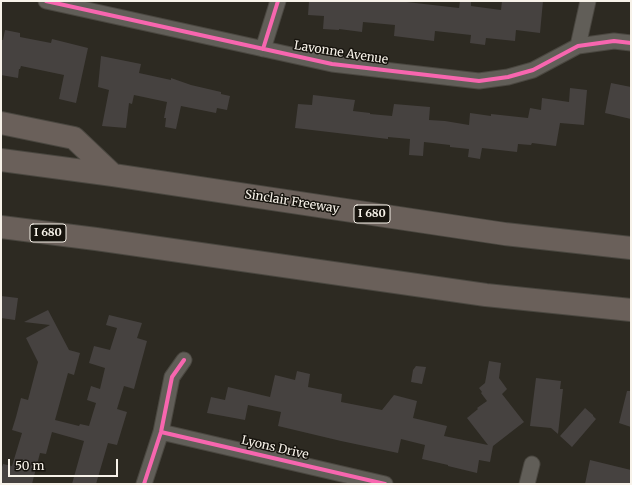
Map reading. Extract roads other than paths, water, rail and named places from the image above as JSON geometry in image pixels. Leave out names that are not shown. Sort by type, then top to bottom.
[{"type":"highway","points":[[1,123],[74,138],[113,175]]},
{"type":"highway","name":"Sinclair Freeway","points":[[1,160],[113,175],[497,233],[631,248]]},
{"type":"highway","name":"I 680","points":[[1,227],[103,240],[486,295],[631,310]]},
{"type":"street","name":"Lavonne Avenue","points":[[46,1],[332,64],[479,81],[508,77],[533,70],[578,46],[614,41],[631,43]]},
{"type":"street","points":[[263,49],[278,1]]},
{"type":"street","points":[[578,46],[588,1]]},
{"type":"street","points":[[144,484],[161,432],[172,377],[184,360]]},
{"type":"street","name":"Lyons Drive","points":[[161,432],[385,484]]},
{"type":"street","points":[[527,484],[532,464]]}]
